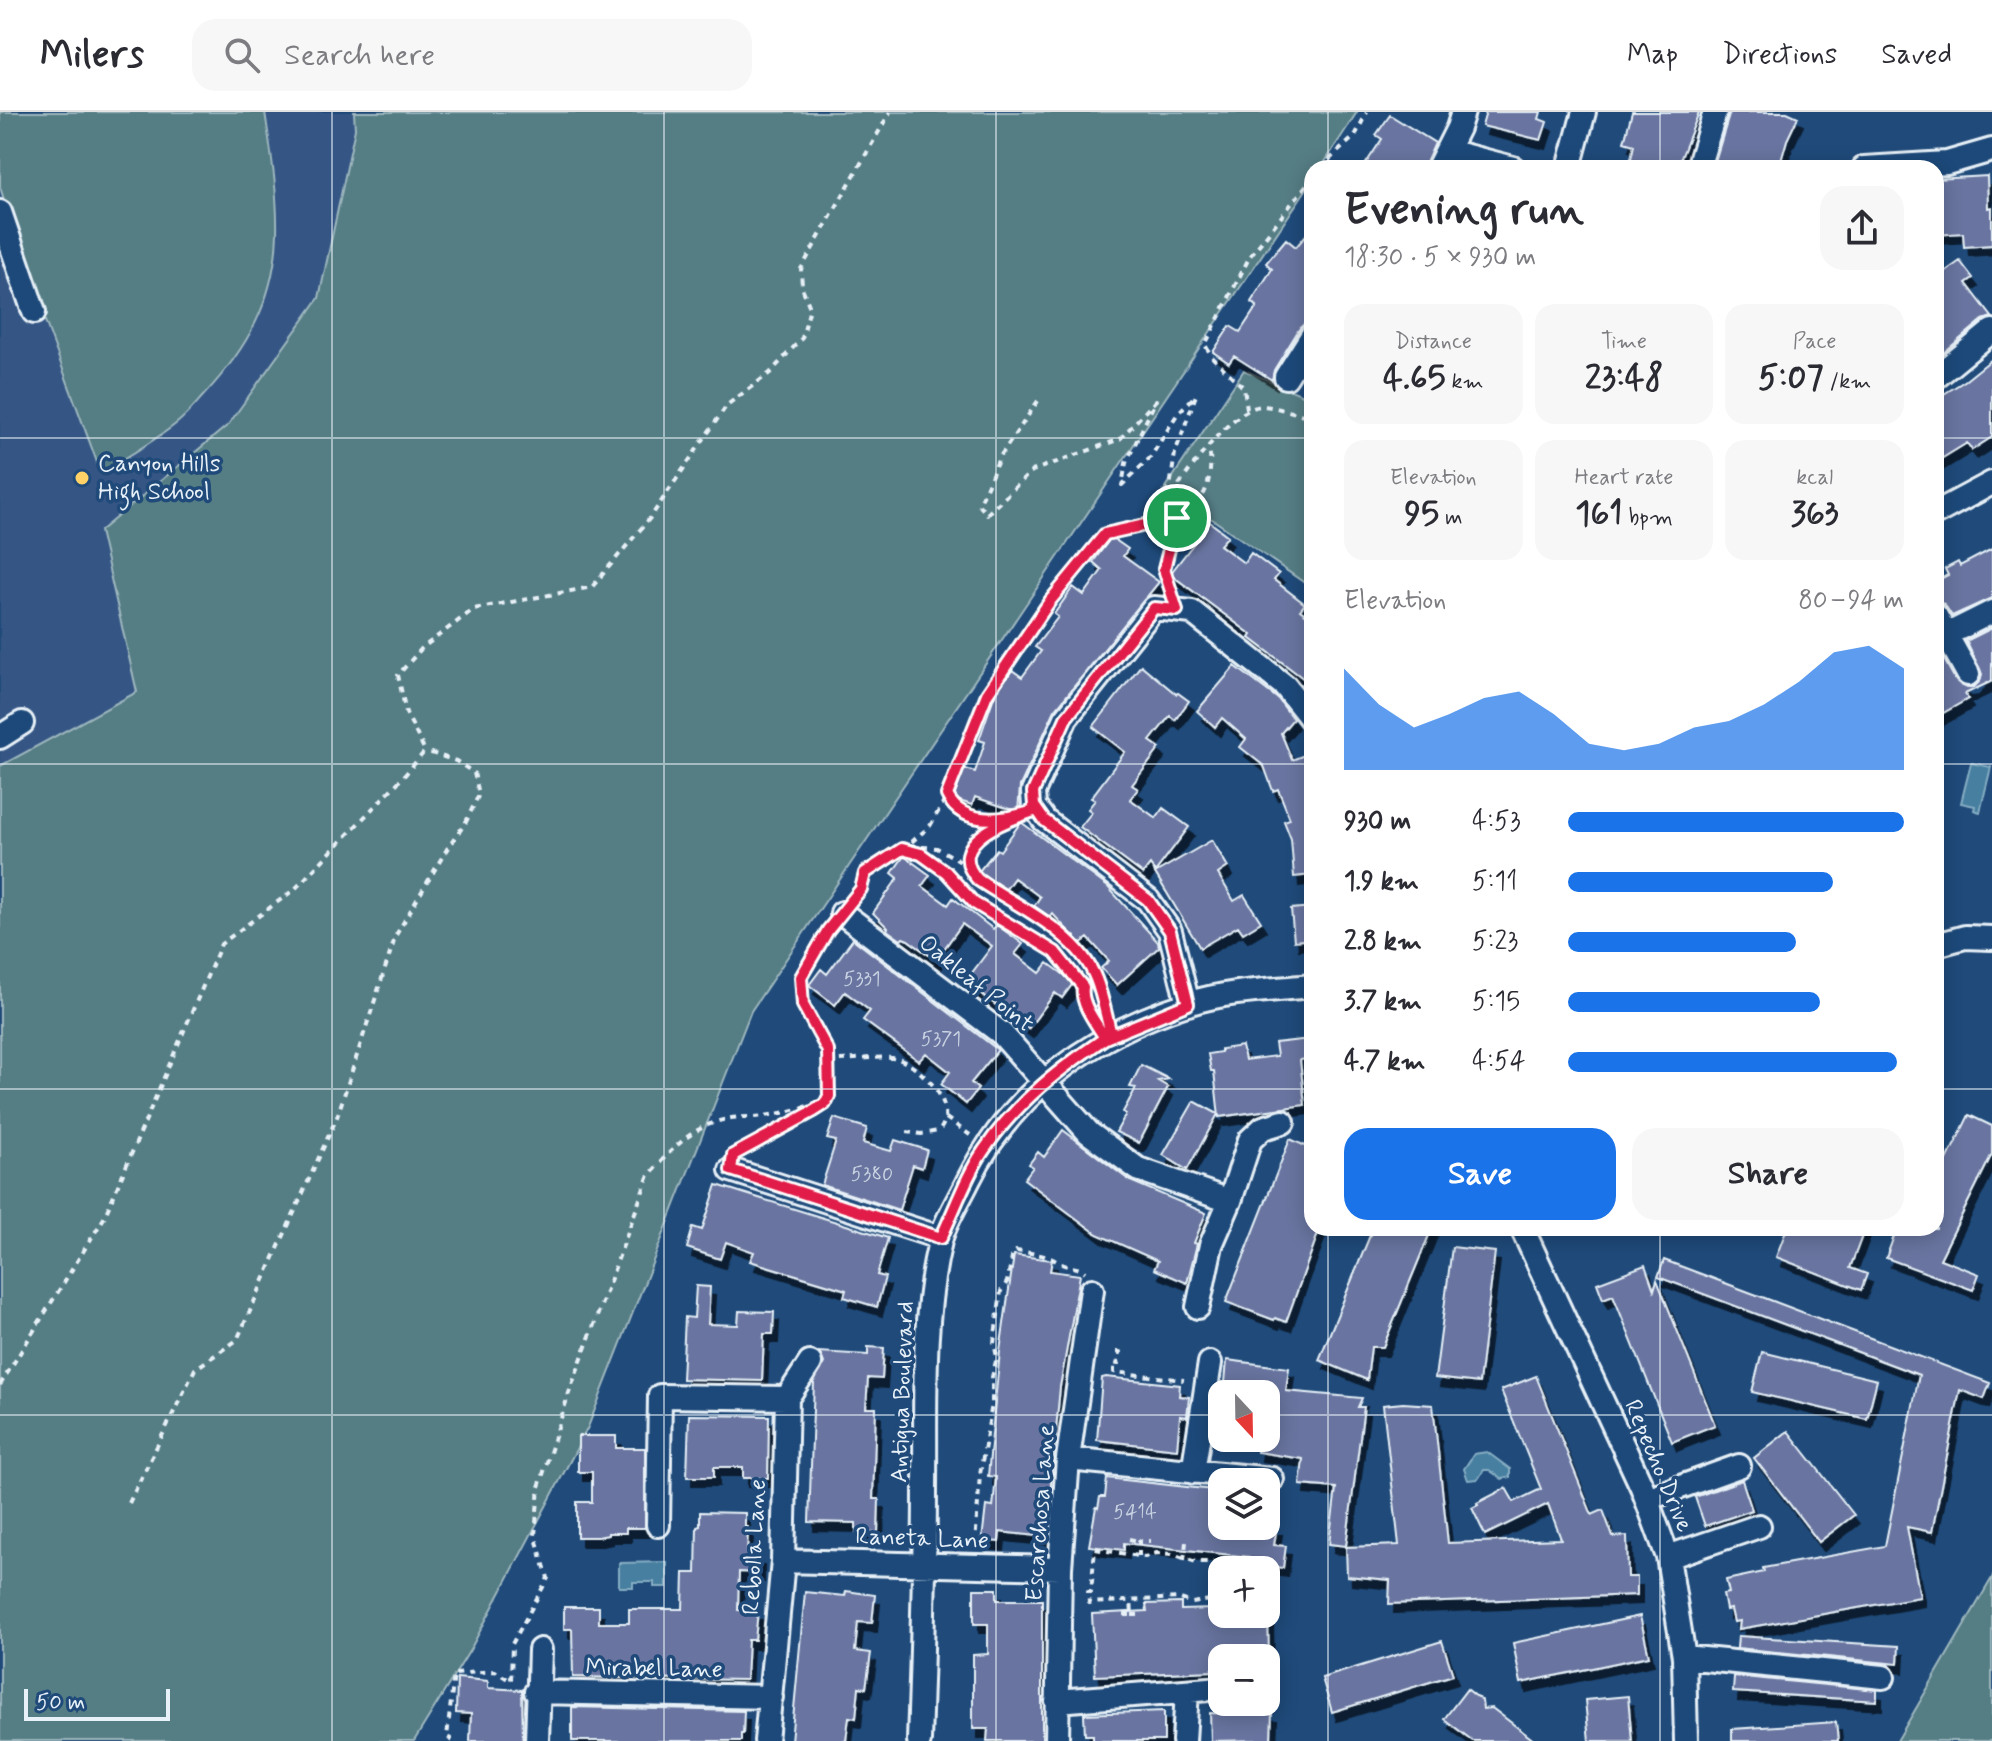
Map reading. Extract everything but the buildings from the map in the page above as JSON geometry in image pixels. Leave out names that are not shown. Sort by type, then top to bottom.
[{"type":"street","points":[[1442,160],[1463,112]]},
{"type":"street","points":[[1571,160],[1584,112]]},
{"type":"street","points":[[1700,160],[1715,112]]},
{"type":"street","points":[[1944,163],[1992,150]]},
{"type":"street","points":[[0,212],[34,312]]},
{"type":"street","points":[[1944,370],[1992,331]]},
{"type":"street","points":[[1286,377],[1304,349]]},
{"type":"street","points":[[1944,509],[1992,483]]},
{"type":"street","points":[[1188,1004],[1170,931],[1148,900],[1044,820],[1035,801],[1066,718],[1154,608],[1192,612],[1285,686],[1304,710]]},
{"type":"street","points":[[1944,625],[1992,612]]},
{"type":"street","points":[[1944,631],[1968,674]]},
{"type":"street","points":[[0,737],[22,723]]},
{"type":"street","name":"Oakleaf Point","points":[[842,913],[1002,1034],[1023,1054],[1089,1133],[1138,1169],[1230,1201]]},
{"type":"street","points":[[1944,943],[1965,937],[1992,938]]},
{"type":"street","name":"Antigua Boulevard","points":[[919,1741],[925,1566],[926,1330],[941,1238],[987,1146],[1009,1117],[1044,1082],[1080,1053],[1108,1036],[1188,1004],[1232,994],[1304,987]]},
{"type":"street","points":[[1198,1307],[1211,1245],[1230,1201],[1250,1140],[1263,1128],[1283,1122]]},
{"type":"street","points":[[731,1170],[941,1238]]},
{"type":"street","name":"Repecho Drive","points":[[1526,1236],[1647,1499],[1668,1557],[1684,1657],[1686,1741]]},
{"type":"street","name":"Escarchosa Lane","points":[[1057,1741],[1060,1568],[1068,1459],[1092,1290]]},
{"type":"street","points":[[658,1525],[660,1396],[787,1398],[810,1363]]},
{"type":"street","points":[[1193,1472],[1210,1363]]},
{"type":"street","name":"Rebolla Lane","points":[[766,1741],[783,1561],[787,1398]]},
{"type":"street","points":[[1068,1459],[1208,1473]]},
{"type":"street","points":[[1647,1499],[1739,1466]]},
{"type":"street","points":[[1668,1557],[1759,1526]]},
{"type":"street","name":"Raneta Lane","points":[[783,1561],[1060,1568]]},
{"type":"street","points":[[537,1741],[536,1692],[540,1650]]},
{"type":"street","points":[[1684,1657],[1883,1677]]},
{"type":"street","points":[[1057,1701],[1208,1689]]},
{"type":"street","points":[[1184,1741],[1187,1691]]},
{"type":"street","name":"Mirabel Lane","points":[[536,1692],[771,1697]]},
{"type":"path","points":[[129,1503],[195,1369],[237,1340],[337,1117],[396,935],[466,822],[479,794],[474,773],[456,761],[425,751],[406,713],[398,675],[422,648],[474,609],[592,587],[650,518],[727,405],[770,373],[802,338],[810,308],[802,287],[801,269],[890,112]]},
{"type":"path","points":[[1329,160],[1355,136],[1367,112]]},
{"type":"path","points":[[1247,409],[1244,388],[1213,358],[1205,345],[1250,256],[1304,188]]},
{"type":"path","points":[[1038,401],[999,458],[979,505],[987,514],[1032,471],[1120,439],[1156,400],[1126,463],[1122,485],[1150,458],[1178,413],[1196,395],[1175,453],[1165,498],[1167,502],[1209,448],[1247,409],[1263,406],[1304,415]]},
{"type":"path","points":[[731,1170],[733,1155],[814,1111],[825,1104],[829,1096],[828,1051],[803,1005],[801,977],[828,930],[861,889],[865,873],[904,848],[930,826],[947,795],[987,694],[1050,601],[1105,534],[1177,518],[1203,495],[1209,471],[1209,448]]},
{"type":"path","points":[[1177,518],[1164,569],[1177,610]]},
{"type":"path","points":[[0,1385],[104,1218],[221,944],[295,889],[425,751]]},
{"type":"path","points":[[947,795],[956,809],[969,816],[1007,820]]},
{"type":"path","points":[[969,871],[974,844],[983,832],[1035,801]]},
{"type":"path","points":[[904,848],[937,848],[959,860],[978,880],[1046,923],[1072,946],[1096,979],[1108,1036]]},
{"type":"path","points":[[904,848],[921,854],[946,872],[974,903],[1055,952],[1083,987],[1086,1004],[1108,1036]]},
{"type":"path","points":[[828,1060],[897,1059],[916,1070],[939,1093],[946,1118],[987,1146]]},
{"type":"path","points":[[451,1740],[447,1737],[454,1674],[495,1671],[511,1681],[512,1644],[548,1578],[535,1535],[539,1487],[569,1393],[648,1177],[667,1153],[694,1132],[726,1119],[766,1116],[815,1104],[829,1096]]},
{"type":"path","points":[[907,1132],[921,1134],[939,1131],[946,1118]]},
{"type":"path","points":[[975,1545],[980,1474],[997,1357],[994,1343],[1001,1291],[1007,1282],[1013,1253],[1021,1251],[1051,1256],[1061,1264],[1081,1268],[1092,1290]]},
{"type":"path","points":[[1117,1352],[1120,1352],[1118,1364],[1114,1363],[1114,1372],[1184,1380]]},
{"type":"path","points":[[1129,1539],[1151,1541]]},
{"type":"path","points":[[1139,1541],[1139,1556]]},
{"type":"path","points":[[1184,1560],[1186,1542]]},
{"type":"path","points":[[1208,1563],[1184,1560],[1172,1554],[1139,1556],[1095,1549],[1091,1592],[1088,1592],[1089,1603],[1131,1599],[1178,1598],[1192,1603],[1208,1600]]},
{"type":"path","points":[[1131,1599],[1132,1615]]},
{"type":"path","points":[[1124,1615],[1143,1615]]},
{"type":"shaded area","name":"Canyon Hills High School","points":[[0,112],[354,112],[355,128],[319,297],[228,425],[100,531],[137,692],[0,766]]},
{"type":"shaded area","points":[[1971,763],[1991,767],[1980,812],[1974,810],[1975,806],[1961,803]]},
{"type":"shaded area","points":[[1487,1452],[1510,1469],[1510,1477],[1502,1479],[1484,1470],[1478,1479],[1468,1480],[1464,1469],[1474,1454]]},
{"type":"shaded area","points":[[667,1562],[667,1587],[654,1587],[654,1582],[633,1582],[633,1587],[619,1587],[619,1563]]},
{"type":"green space","points":[[0,112],[265,112],[275,188],[277,234],[271,281],[256,322],[233,360],[184,417],[101,473],[29,277],[0,187]]},
{"type":"green space","points":[[354,112],[1357,112],[1326,160],[1304,160],[1304,193],[751,1011],[588,1427],[470,1650],[414,1741],[0,1741],[0,766],[137,692],[100,531],[228,425],[319,298],[355,129]]},
{"type":"green space","points":[[1244,370],[1304,396],[1304,582],[1212,519],[1155,504]]},
{"type":"green space","points":[[1992,1578],[1992,1741],[1897,1741]]},
{"type":"place","name":"Canyon Hills High School","points":[[82,478]]},
{"type":"route","points":[[1177,518],[1105,534],[1050,601],[987,694],[947,795],[956,809],[969,816],[1007,820],[1037,810],[1044,820],[1148,900],[1170,931],[1188,1004],[1105,1038],[1086,1004],[1083,987],[1055,952],[974,903],[946,872],[921,854],[902,849],[865,873],[861,889],[828,930],[801,977],[803,1005],[828,1051],[829,1096],[825,1104],[733,1155],[731,1170],[941,1238],[982,1152],[1009,1117],[1044,1082],[1080,1053],[1105,1038],[1111,1034],[1096,979],[1089,966],[1046,923],[978,880],[969,871],[970,853],[983,832],[1037,810],[1033,792],[1066,718],[1154,608],[1177,610],[1164,569],[1177,518]]}]
